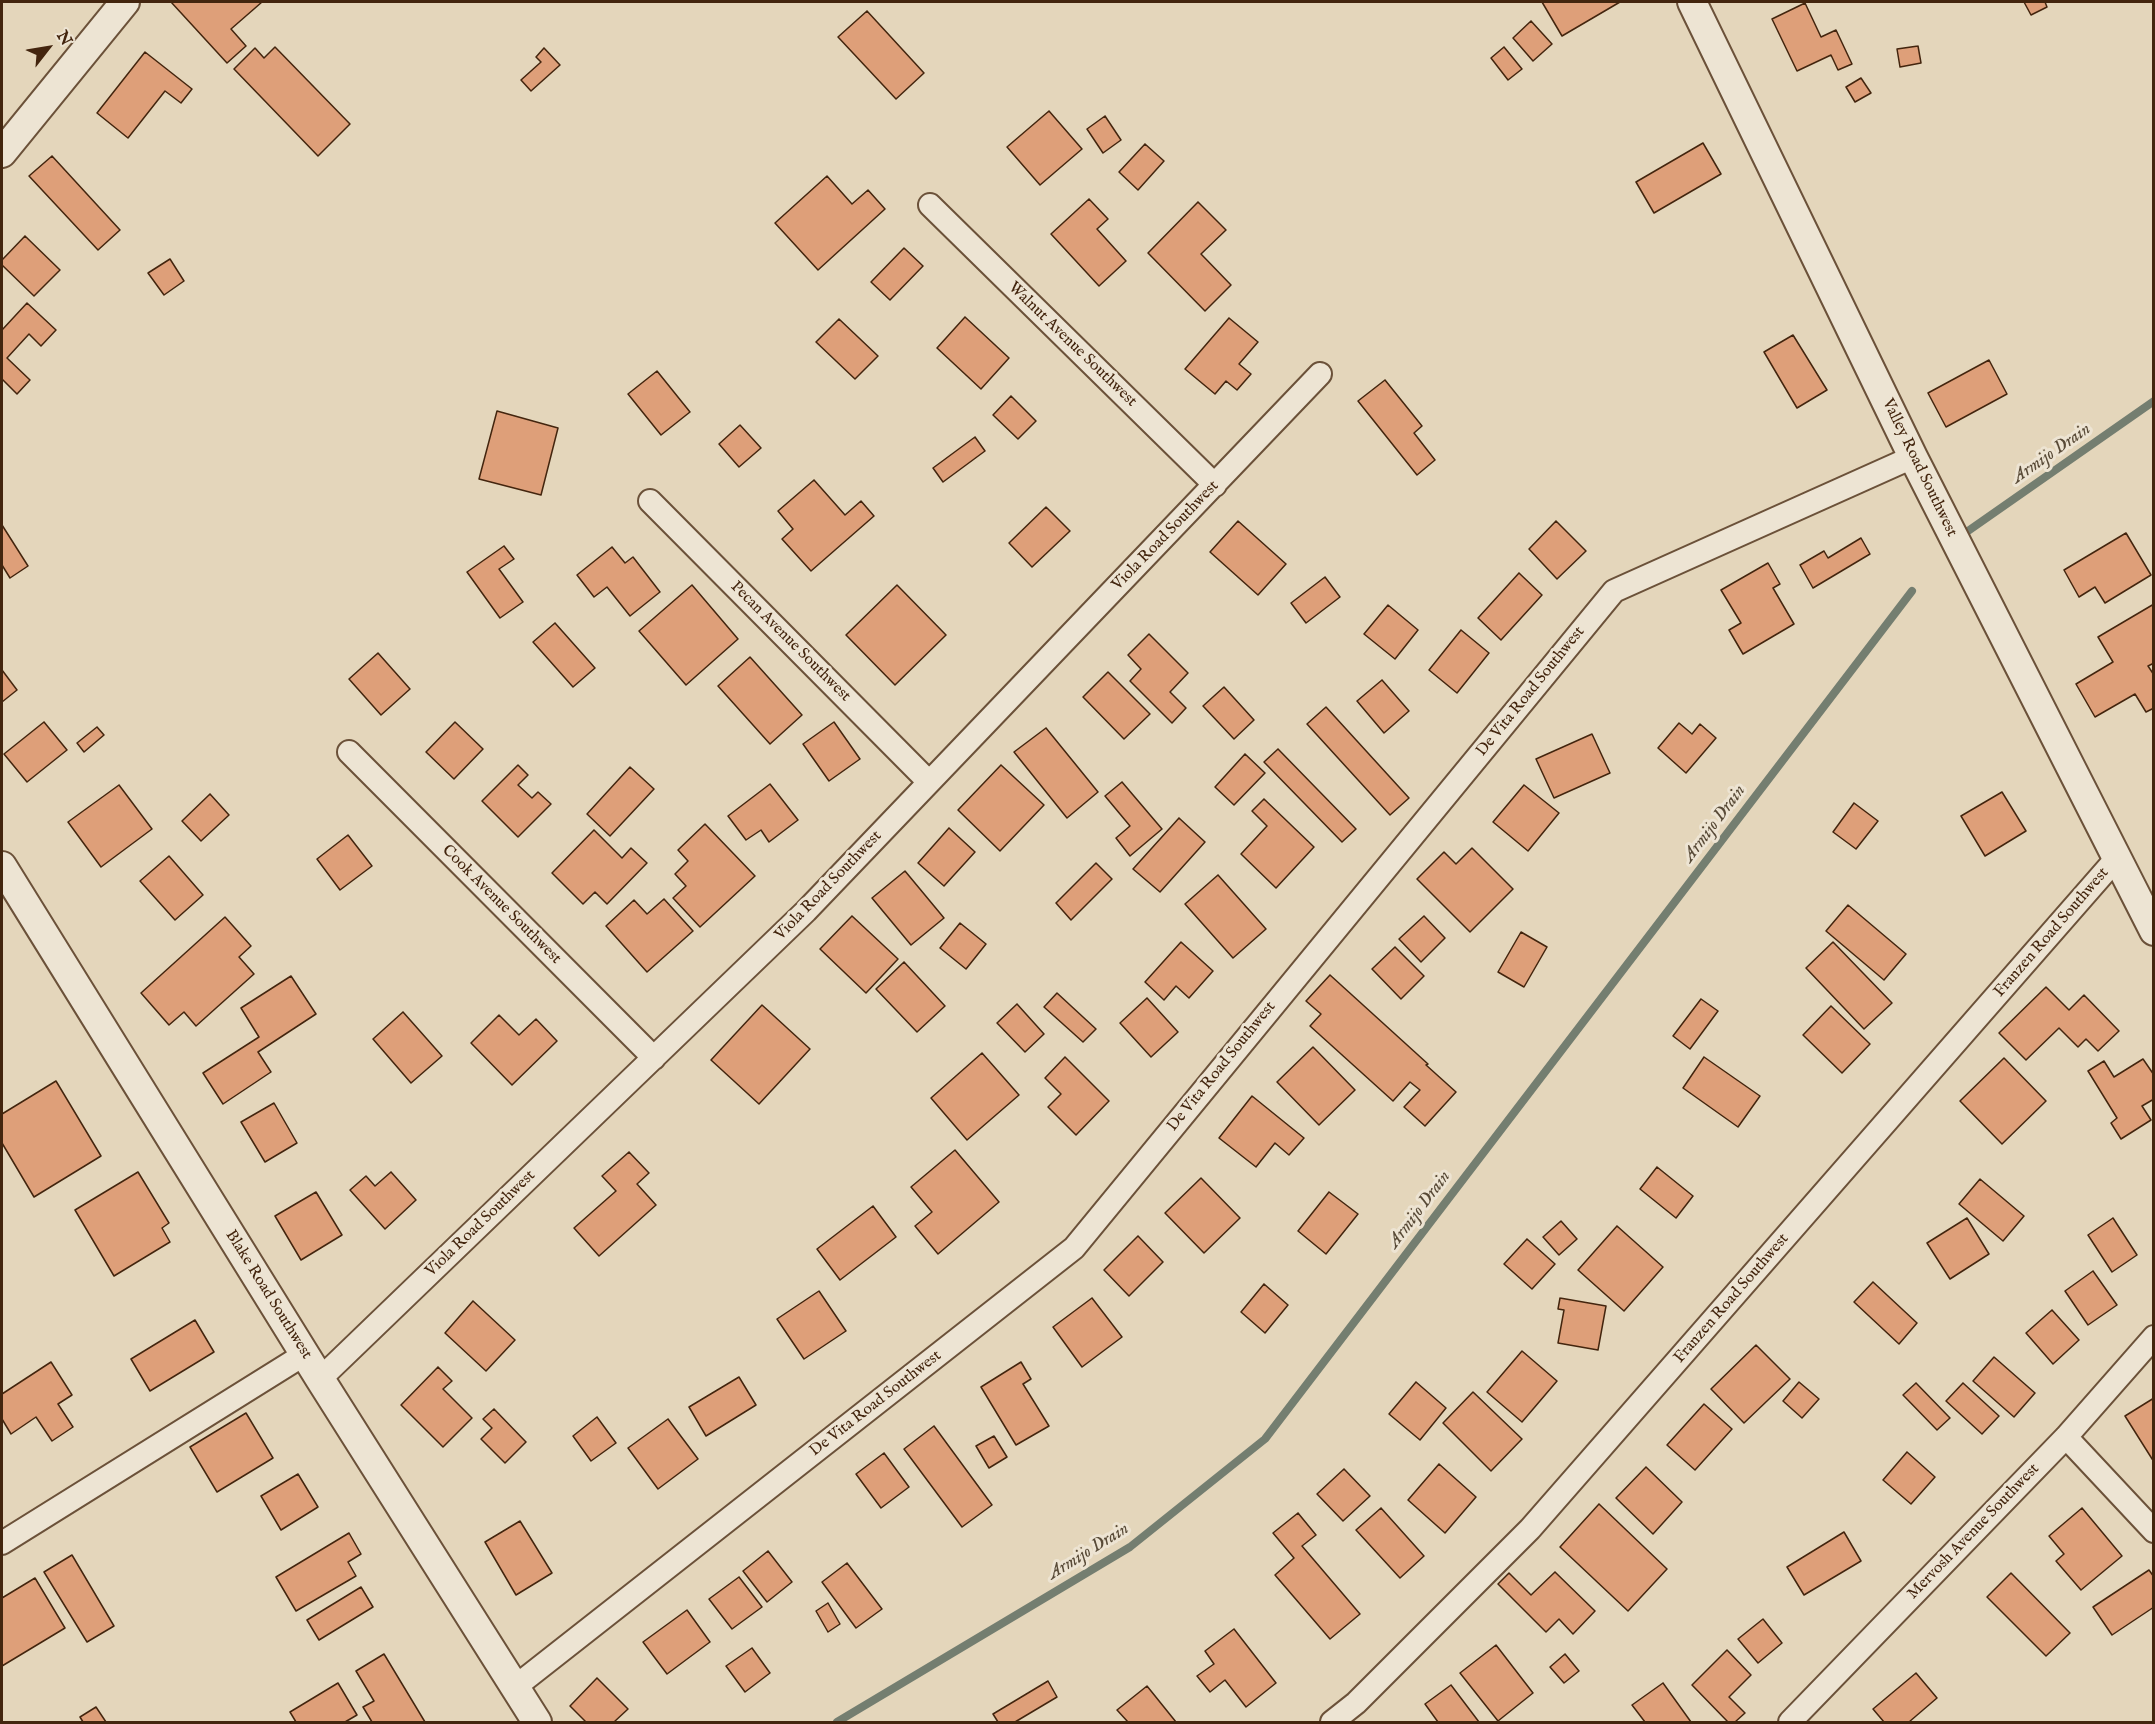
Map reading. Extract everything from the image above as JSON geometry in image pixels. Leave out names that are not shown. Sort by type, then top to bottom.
[{"type":"street","points":[[2,153],[125,2]]},
{"type":"street","name":"Valley Road Southwest","points":[[1692,2],[1913,457],[2154,931]]},
{"type":"street","name":"Walnut Avenue Southwest","points":[[930,205],[1215,484]]},
{"type":"street","name":"Viola Road Southwest","points":[[320,1378],[806,911],[1320,374]]},
{"type":"street","name":"De Vita Road Southwest","points":[[515,1687],[1074,1248],[1614,591],[1913,457]]},
{"type":"street","name":"Pecan Avenue Southwest","points":[[650,501],[929,782]]},
{"type":"street","name":"Cook Avenue Southwest","points":[[349,753],[654,1058]]},
{"type":"street","name":"Franzen Road Southwest","points":[[1332,1722],[1356,1703],[1530,1528],[2116,860]]},
{"type":"street","name":"Blake Road Southwest","points":[[2,866],[537,1722]]},
{"type":"street","name":"Mervosh Avenue Southwest","points":[[1793,1721],[2066,1437],[2154,1337]]},
{"type":"street","points":[[2,1544],[305,1354]]},
{"type":"street","points":[[2066,1437],[2154,1531]]},
{"type":"building","points":[[171,2],[262,2],[231,29],[246,46],[227,63]]},
{"type":"building","points":[[1542,2],[1620,2],[1562,36]]},
{"type":"building","points":[[2024,2],[2045,2],[2047,7],[2031,15]]},
{"type":"building","points":[[1805,3],[1821,37],[1836,30],[1852,64],[1838,70],[1831,55],[1797,71],[1772,19]]},
{"type":"building","points":[[867,11],[924,73],[896,99],[838,37]]},
{"type":"building","points":[[1531,21],[1552,44],[1533,61],[1513,38]]},
{"type":"building","points":[[1918,46],[1921,63],[1900,67],[1897,49]]},
{"type":"building","points":[[275,47],[350,124],[318,156],[234,69],[255,48],[264,58]]},
{"type":"building","points":[[1504,47],[1522,69],[1508,80],[1491,58]]},
{"type":"building","points":[[544,48],[560,65],[531,91],[521,80],[541,62],[536,57]]},
{"type":"building","points":[[145,52],[192,89],[181,103],[165,91],[128,138],[97,113]]},
{"type":"building","points":[[1861,78],[1871,93],[1855,102],[1846,87]]},
{"type":"building","points":[[1049,111],[1082,149],[1040,185],[1007,147]]},
{"type":"building","points":[[1105,116],[1121,140],[1103,153],[1087,129]]},
{"type":"building","points":[[1703,143],[1721,174],[1654,213],[1636,182]]},
{"type":"building","points":[[1145,144],[1164,161],[1138,190],[1119,172]]},
{"type":"building","points":[[52,156],[120,230],[98,250],[29,176]]},
{"type":"building","points":[[827,176],[852,204],[868,190],[885,209],[818,270],[775,223]]},
{"type":"building","points":[[1089,199],[1108,219],[1097,229],[1126,261],[1099,286],[1051,234]]},
{"type":"building","points":[[1198,202],[1226,230],[1201,254],[1231,285],[1205,311],[1148,253]]},
{"type":"building","points":[[25,236],[60,270],[34,296],[2,265],[2,260]]},
{"type":"building","points":[[904,248],[923,266],[890,300],[871,282]]},
{"type":"building","points":[[170,259],[184,281],[164,295],[148,273]]},
{"type":"building","points":[[27,303],[56,330],[41,346],[29,334],[7,358],[30,380],[17,394],[2,379],[2,330]]},
{"type":"building","points":[[965,317],[1009,358],[981,389],[937,348]]},
{"type":"building","points":[[1229,318],[1258,342],[1239,364],[1251,374],[1237,390],[1226,381],[1215,394],[1185,369]]},
{"type":"building","points":[[839,319],[878,356],[855,379],[816,342]]},
{"type":"building","points":[[1793,335],[1827,390],[1797,408],[1764,352]]},
{"type":"building","points":[[1989,360],[2007,394],[1946,427],[1928,393]]},
{"type":"building","points":[[657,371],[690,412],[661,435],[628,394]]},
{"type":"building","points":[[1385,380],[1422,426],[1414,433],[1435,460],[1417,475],[1358,401]]},
{"type":"building","points":[[1011,396],[1036,421],[1018,439],[993,415]]},
{"type":"building","points":[[497,411],[558,428],[541,495],[479,479]]},
{"type":"building","points":[[740,425],[761,448],[739,467],[719,444]]},
{"type":"building","points":[[975,437],[985,451],[943,482],[933,468]]},
{"type":"building","points":[[814,480],[845,515],[861,501],[874,516],[811,571],[782,539],[793,529],[778,511]]},
{"type":"building","points":[[1046,507],[1070,531],[1032,567],[1009,543]]},
{"type":"building","points":[[1238,521],[1286,564],[1258,595],[1210,552]]},
{"type":"building","points":[[1556,521],[1586,551],[1557,579],[1529,549]]},
{"type":"building","points":[[2,525],[28,566],[10,578],[2,565]]},
{"type":"building","points":[[2126,533],[2151,575],[2105,603],[2095,587],[2079,597],[2064,570]]},
{"type":"building","points":[[1861,538],[1870,554],[1813,588],[1800,565],[1824,551],[1828,558]]},
{"type":"building","points":[[504,546],[514,559],[499,569],[523,602],[500,618],[467,572]]},
{"type":"building","points":[[612,547],[625,563],[633,557],[660,592],[630,616],[607,587],[594,597],[577,575]]},
{"type":"building","points":[[1768,563],[1780,584],[1773,588],[1794,624],[1743,654],[1729,630],[1741,623],[1721,590]]},
{"type":"building","points":[[1519,573],[1542,595],[1501,640],[1478,618]]},
{"type":"building","points":[[1325,577],[1340,597],[1306,623],[1291,603]]},
{"type":"building","points":[[692,585],[738,639],[686,685],[639,631]]},
{"type":"building","points":[[897,585],[946,635],[895,685],[846,635]]},
{"type":"building","points":[[2154,604],[2154,663],[2148,666],[2154,675],[2154,708],[2146,712],[2135,694],[2095,717],[2076,684],[2113,662],[2098,637]]},
{"type":"building","points":[[1388,605],[1418,630],[1395,659],[1364,634]]},
{"type":"building","points":[[555,623],[595,668],[573,687],[533,642]]},
{"type":"building","points":[[1461,630],[1489,653],[1457,693],[1429,670]]},
{"type":"building","points":[[1149,634],[1188,673],[1170,692],[1186,708],[1172,723],[1130,681],[1141,669],[1128,655]]},
{"type":"building","points":[[378,653],[410,689],[381,715],[349,679]]},
{"type":"building","points":[[750,657],[802,715],[770,744],[718,686]]},
{"type":"building","points":[[2,670],[17,690],[2,702]]},
{"type":"building","points":[[1108,672],[1150,714],[1124,739],[1083,697]]},
{"type":"building","points":[[1382,680],[1409,711],[1384,733],[1357,701]]},
{"type":"building","points":[[1224,687],[1254,720],[1234,739],[1203,706]]},
{"type":"building","points":[[1326,707],[1409,798],[1390,815],[1307,724]]},
{"type":"building","points":[[44,722],[67,750],[27,782],[4,754]]},
{"type":"building","points":[[455,722],[483,749],[454,779],[426,752]]},
{"type":"building","points":[[834,722],[860,759],[829,781],[803,744]]},
{"type":"building","points":[[1679,723],[1692,734],[1700,724],[1716,738],[1686,773],[1658,748]]},
{"type":"building","points":[[97,727],[104,735],[84,752],[77,743]]},
{"type":"building","points":[[1046,728],[1098,792],[1067,818],[1014,752]]},
{"type":"building","points":[[1592,734],[1610,773],[1554,798],[1536,759]]},
{"type":"building","points":[[1278,749],[1356,829],[1342,842],[1264,762]]},
{"type":"building","points":[[1245,754],[1265,773],[1234,805],[1215,787]]},
{"type":"building","points":[[518,765],[528,775],[518,785],[532,798],[538,792],[551,804],[518,837],[482,801]]},
{"type":"building","points":[[1001,765],[1044,805],[1000,851],[958,810]]},
{"type":"building","points":[[630,767],[654,789],[610,836],[587,814]]},
{"type":"building","points":[[1122,782],[1162,829],[1130,856],[1116,838],[1130,826],[1105,796]]},
{"type":"building","points":[[770,784],[798,820],[769,842],[761,830],[746,840],[728,816]]},
{"type":"building","points":[[119,785],[152,829],[101,867],[68,822]]},
{"type":"building","points":[[1524,785],[1559,813],[1528,851],[1493,822]]},
{"type":"building","points":[[2002,792],[2026,831],[1985,856],[1961,816]]},
{"type":"building","points":[[210,794],[229,815],[201,841],[182,821]]},
{"type":"building","points":[[1264,799],[1314,847],[1276,888],[1241,854],[1267,826],[1252,811]]},
{"type":"building","points":[[1854,803],[1878,821],[1856,849],[1833,832]]},
{"type":"building","points":[[1179,818],[1205,842],[1160,892],[1133,869]]},
{"type":"building","points":[[705,824],[755,876],[700,927],[673,898],[686,886],[675,874],[688,861],[678,850]]},
{"type":"building","points":[[949,828],[975,852],[944,886],[918,863]]},
{"type":"building","points":[[594,830],[622,858],[631,848],[647,863],[607,904],[595,892],[583,904],[552,873]]},
{"type":"building","points":[[348,835],[372,866],[340,890],[317,859]]},
{"type":"building","points":[[1472,848],[1513,889],[1470,932],[1417,879],[1444,852],[1456,864]]},
{"type":"building","points":[[169,856],[203,895],[175,920],[140,881]]},
{"type":"building","points":[[1096,863],[1112,879],[1071,920],[1056,903]]},
{"type":"building","points":[[905,871],[944,918],[911,945],[872,898]]},
{"type":"building","points":[[1218,875],[1266,929],[1233,958],[1185,904]]},
{"type":"building","points":[[664,899],[693,931],[647,972],[606,926],[634,900],[647,914]]},
{"type":"building","points":[[1848,905],[1906,954],[1884,980],[1826,931]]},
{"type":"building","points":[[852,916],[898,959],[866,993],[820,949]]},
{"type":"building","points":[[1424,916],[1445,938],[1421,962],[1399,939]]},
{"type":"building","points":[[225,917],[251,946],[239,957],[254,974],[196,1026],[184,1012],[169,1025],[141,993]]},
{"type":"building","points":[[960,923],[986,944],[966,969],[940,948]]},
{"type":"building","points":[[1521,932],[1547,947],[1524,987],[1498,972]]},
{"type":"building","points":[[1181,942],[1213,971],[1189,998],[1176,986],[1164,1000],[1145,982]]},
{"type":"building","points":[[1833,942],[1892,1003],[1864,1029],[1806,968]]},
{"type":"building","points":[[1395,947],[1424,976],[1401,999],[1372,969]]},
{"type":"building","points":[[904,962],[945,1006],[917,1032],[876,989]]},
{"type":"building","points":[[1330,975],[1456,1092],[1425,1126],[1404,1107],[1420,1090],[1410,1082],[1393,1101],[1310,1026],[1321,1014],[1306,1001]]},
{"type":"building","points":[[291,976],[316,1014],[258,1052],[271,1072],[223,1104],[203,1073],[259,1037],[241,1008]]},
{"type":"building","points":[[2046,987],[2069,1010],[2084,995],[2119,1031],[2098,1051],[2086,1039],[2078,1047],[2059,1028],[2026,1060],[1999,1033]]},
{"type":"building","points":[[1057,993],[1096,1029],[1083,1042],[1044,1007]]},
{"type":"building","points":[[1147,998],[1178,1032],[1151,1057],[1120,1023]]},
{"type":"building","points":[[1701,999],[1718,1011],[1690,1049],[1673,1036]]},
{"type":"building","points":[[1017,1004],[1044,1034],[1025,1052],[997,1023]]},
{"type":"building","points":[[762,1005],[810,1049],[759,1104],[711,1060]]},
{"type":"building","points":[[1831,1006],[1870,1044],[1842,1073],[1803,1035]]},
{"type":"building","points":[[403,1012],[442,1056],[411,1083],[373,1039]]},
{"type":"building","points":[[499,1015],[519,1035],[536,1019],[557,1041],[512,1085],[471,1043]]},
{"type":"building","points":[[1313,1047],[1355,1090],[1319,1125],[1277,1082]]},
{"type":"building","points":[[982,1053],[1019,1095],[967,1140],[931,1098]]},
{"type":"building","points":[[1065,1057],[1109,1101],[1076,1135],[1048,1107],[1061,1094],[1045,1078]]},
{"type":"building","points":[[1704,1057],[1760,1096],[1738,1127],[1683,1088]]},
{"type":"building","points":[[2004,1058],[2046,1101],[2002,1144],[1960,1101]]},
{"type":"building","points":[[2143,1059],[2154,1075],[2154,1099],[2142,1106],[2151,1120],[2121,1139],[2111,1123],[2117,1118],[2088,1071],[2104,1061],[2114,1077]]},
{"type":"building","points":[[56,1081],[101,1156],[34,1197],[2,1143],[2,1114]]},
{"type":"building","points":[[1252,1096],[1304,1138],[1289,1155],[1275,1143],[1256,1167],[1219,1138]]},
{"type":"building","points":[[274,1103],[297,1143],[265,1162],[241,1122]]},
{"type":"building","points":[[955,1150],[999,1202],[938,1254],[915,1226],[932,1212],[911,1187]]},
{"type":"building","points":[[629,1152],[649,1173],[637,1184],[656,1205],[599,1256],[574,1228],[616,1191],[602,1176]]},
{"type":"building","points":[[1657,1167],[1693,1196],[1676,1218],[1640,1189]]},
{"type":"building","points":[[138,1172],[169,1223],[162,1228],[170,1242],[114,1276],[75,1210]]},
{"type":"building","points":[[391,1172],[416,1200],[385,1229],[350,1190],[366,1176],[375,1186]]},
{"type":"building","points":[[1201,1178],[1240,1218],[1204,1253],[1165,1213]]},
{"type":"building","points":[[1980,1179],[2024,1216],[2003,1241],[1959,1204]]},
{"type":"building","points":[[316,1192],[342,1235],[301,1260],[275,1216]]},
{"type":"building","points":[[1329,1192],[1358,1214],[1326,1254],[1298,1231]]},
{"type":"building","points":[[873,1206],[896,1237],[840,1280],[817,1249]]},
{"type":"building","points":[[1967,1218],[1989,1254],[1950,1279],[1927,1243]]},
{"type":"building","points":[[2113,1218],[2137,1255],[2112,1272],[2088,1235]]},
{"type":"building","points":[[1561,1221],[1577,1239],[1559,1255],[1543,1237]]},
{"type":"building","points":[[1617,1226],[1663,1267],[1624,1311],[1578,1270]]},
{"type":"building","points":[[1138,1236],[1163,1262],[1129,1296],[1104,1270]]},
{"type":"building","points":[[1527,1239],[1555,1264],[1532,1289],[1504,1264]]},
{"type":"building","points":[[2093,1271],[2117,1305],[2088,1325],[2065,1291]]},
{"type":"building","points":[[1873,1282],[1917,1323],[1899,1344],[1854,1302]]},
{"type":"building","points":[[1264,1284],[1288,1305],[1265,1333],[1241,1312]]},
{"type":"building","points":[[819,1291],[846,1331],[804,1359],[777,1319]]},
{"type":"building","points":[[1092,1298],[1122,1337],[1082,1367],[1053,1327]]},
{"type":"building","points":[[1560,1298],[1606,1306],[1598,1350],[1558,1343],[1564,1310],[1558,1309]]},
{"type":"building","points":[[473,1301],[515,1340],[486,1371],[445,1333]]},
{"type":"building","points":[[2052,1310],[2079,1340],[2053,1364],[2026,1333]]},
{"type":"building","points":[[195,1320],[214,1352],[150,1391],[131,1359]]},
{"type":"building","points":[[1756,1345],[1790,1379],[1744,1423],[1711,1389]]},
{"type":"building","points":[[1522,1351],[1557,1381],[1522,1422],[1487,1392]]},
{"type":"building","points":[[1994,1357],[2035,1393],[2014,1417],[1973,1381]]},
{"type":"building","points":[[51,1362],[72,1395],[58,1404],[73,1427],[52,1441],[36,1417],[11,1434],[2,1419],[2,1394]]},
{"type":"building","points":[[1021,1362],[1031,1379],[1023,1384],[1049,1426],[1016,1445],[981,1387]]},
{"type":"building","points":[[438,1367],[452,1381],[443,1389],[472,1418],[443,1447],[401,1405]]},
{"type":"building","points":[[739,1377],[756,1405],[706,1436],[689,1407]]},
{"type":"building","points":[[1416,1382],[1446,1408],[1420,1440],[1389,1414]]},
{"type":"building","points":[[1799,1382],[1819,1399],[1802,1418],[1783,1401]]},
{"type":"building","points":[[1916,1383],[1950,1418],[1937,1430],[1903,1395]]},
{"type":"building","points":[[1963,1383],[1999,1416],[1982,1434],[1946,1401]]},
{"type":"building","points":[[1473,1392],[1522,1439],[1491,1471],[1443,1423]]},
{"type":"building","points":[[2154,1398],[2154,1462],[2125,1416]]},
{"type":"building","points":[[1704,1404],[1732,1429],[1695,1470],[1667,1445]]},
{"type":"building","points":[[494,1409],[526,1442],[505,1463],[481,1439],[492,1428],[483,1419]]},
{"type":"building","points":[[246,1413],[273,1458],[217,1492],[190,1447]]},
{"type":"building","points":[[597,1417],[616,1443],[591,1461],[573,1436]]},
{"type":"building","points":[[668,1419],[698,1459],[658,1489],[628,1448]]},
{"type":"building","points":[[934,1426],[992,1505],[962,1527],[904,1449]]},
{"type":"building","points":[[994,1436],[1007,1457],[989,1468],[976,1446]]},
{"type":"building","points":[[1907,1452],[1935,1477],[1911,1504],[1883,1480]]},
{"type":"building","points":[[884,1453],[909,1487],[881,1508],[856,1474]]},
{"type":"building","points":[[1439,1464],[1476,1497],[1445,1533],[1408,1500]]},
{"type":"building","points":[[1646,1467],[1682,1502],[1653,1534],[1616,1498]]},
{"type":"building","points":[[1344,1469],[1370,1496],[1343,1521],[1317,1494]]},
{"type":"building","points":[[298,1474],[318,1507],[281,1530],[261,1496]]},
{"type":"building","points":[[1599,1504],[1667,1569],[1628,1611],[1560,1547]]},
{"type":"building","points":[[1381,1508],[1424,1556],[1400,1578],[1356,1530]]},
{"type":"building","points":[[2082,1508],[2122,1556],[2081,1590],[2056,1561],[2064,1554],[2049,1536]]},
{"type":"building","points":[[1298,1513],[1316,1535],[1302,1546],[1360,1614],[1330,1639],[1275,1575],[1294,1558],[1273,1533]]},
{"type":"building","points":[[520,1521],[552,1573],[516,1595],[485,1542]]},
{"type":"building","points":[[1844,1532],[1861,1561],[1804,1595],[1787,1567]]},
{"type":"building","points":[[349,1533],[361,1554],[348,1562],[356,1576],[296,1611],[276,1577]]},
{"type":"building","points":[[768,1551],[792,1582],[767,1602],[743,1571]]},
{"type":"building","points":[[72,1555],[114,1626],[87,1642],[44,1572]]},
{"type":"building","points":[[847,1563],[882,1609],[856,1628],[822,1582]]},
{"type":"building","points":[[2149,1570],[2154,1577],[2154,1607],[2112,1635],[2093,1607]]},
{"type":"building","points":[[1555,1572],[1595,1611],[1573,1634],[1559,1619],[1546,1632],[1498,1584],[1509,1573],[1531,1595]]},
{"type":"building","points":[[2011,1573],[2070,1633],[2046,1656],[1987,1597]]},
{"type":"building","points":[[739,1577],[762,1607],[732,1629],[709,1599]]},
{"type":"building","points":[[35,1578],[65,1628],[2,1666],[2,1598]]},
{"type":"building","points":[[361,1587],[373,1607],[319,1640],[307,1620]]},
{"type":"building","points":[[828,1603],[840,1624],[828,1632],[816,1611]]},
{"type":"building","points":[[687,1610],[710,1642],[667,1674],[643,1642]]},
{"type":"building","points":[[1763,1619],[1782,1643],[1758,1663],[1738,1639]]},
{"type":"building","points":[[1234,1629],[1276,1683],[1246,1707],[1225,1680],[1210,1692],[1197,1676],[1214,1664],[1205,1651]]},
{"type":"building","points":[[1496,1645],[1533,1693],[1498,1721],[1460,1673]]},
{"type":"building","points":[[752,1648],[770,1673],[745,1692],[726,1666]]},
{"type":"building","points":[[1727,1650],[1751,1675],[1729,1697],[1745,1713],[1735,1722],[1728,1722],[1692,1685]]},
{"type":"building","points":[[384,1654],[425,1722],[372,1722],[363,1707],[374,1701],[356,1671]]},
{"type":"building","points":[[1565,1654],[1579,1671],[1564,1683],[1550,1667]]},
{"type":"building","points":[[1916,1673],[1937,1698],[1909,1722],[1884,1722],[1873,1709]]},
{"type":"building","points":[[597,1678],[628,1709],[614,1722],[586,1722],[570,1706]]},
{"type":"building","points":[[1048,1681],[1057,1697],[1015,1722],[998,1722],[993,1714]]},
{"type":"building","points":[[338,1683],[357,1715],[345,1722],[296,1722],[290,1712]]},
{"type":"building","points":[[1663,1683],[1691,1722],[1645,1722],[1632,1705]]},
{"type":"building","points":[[1451,1685],[1479,1722],[1438,1722],[1425,1704]]},
{"type":"building","points":[[1147,1686],[1176,1722],[1128,1722],[1117,1710]]},
{"type":"building","points":[[96,1707],[106,1722],[83,1722],[80,1717]]},
{"type":"waterway","name":"Armijo Drain","points":[[1968,531],[2154,401]]},
{"type":"waterway","name":"Armijo Drain","points":[[837,1722],[1130,1547],[1265,1439],[1912,591]]}]
